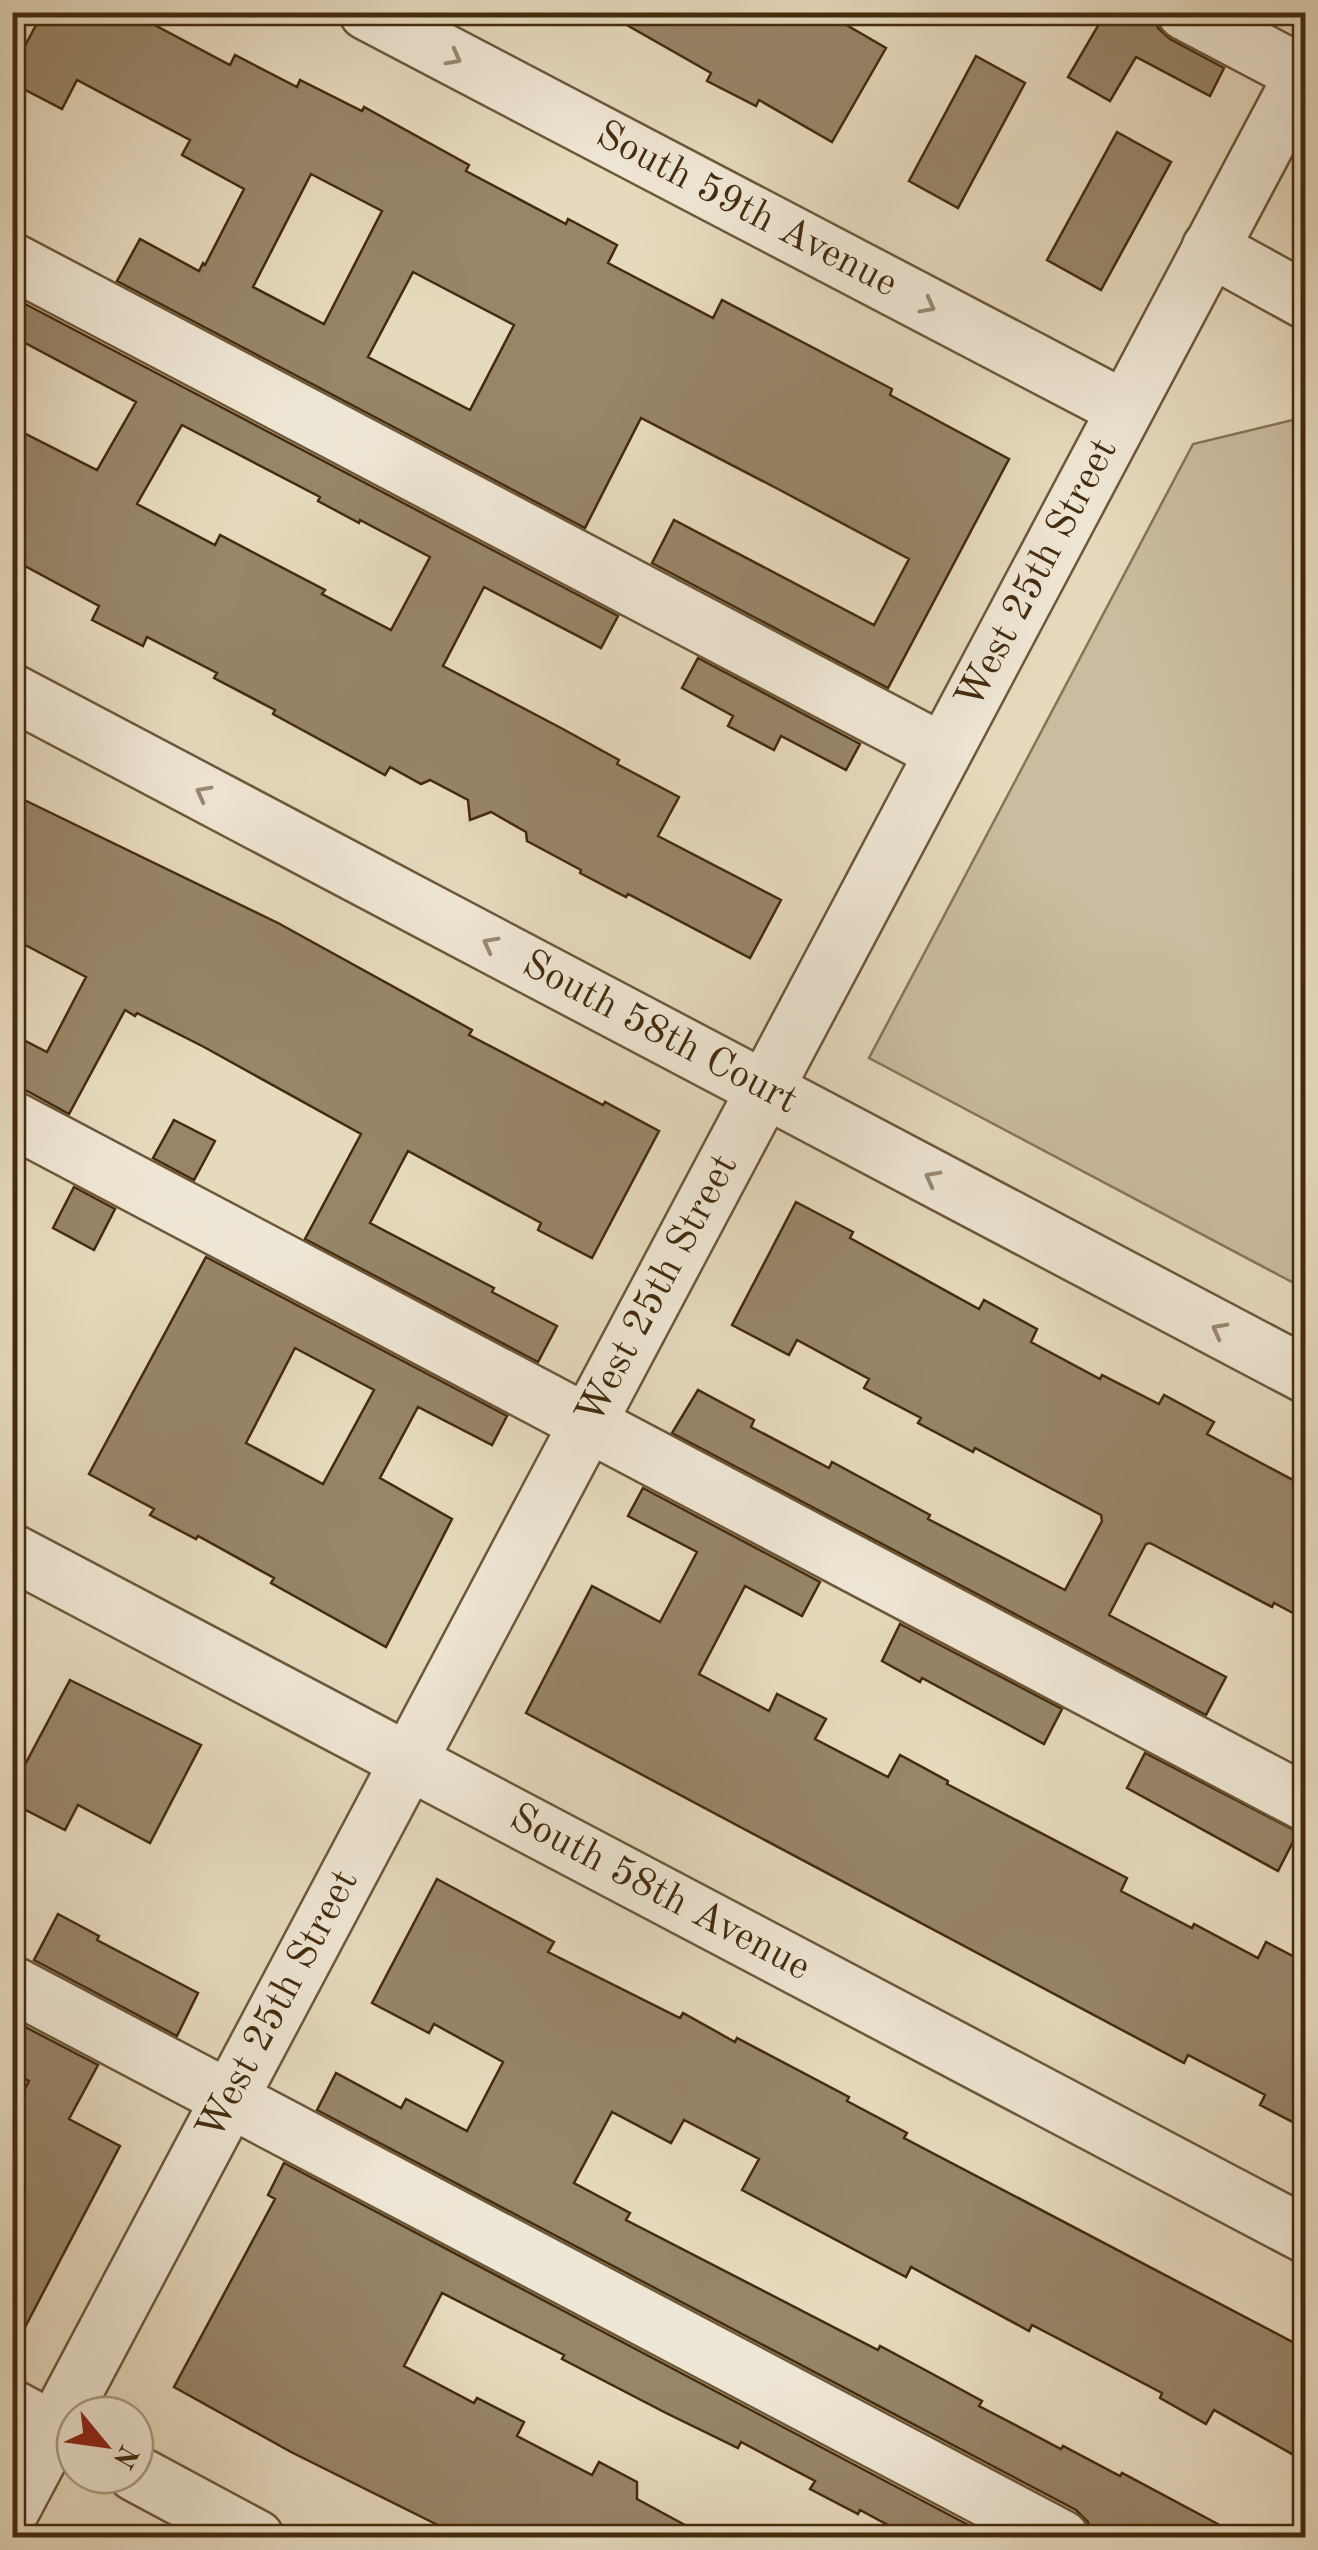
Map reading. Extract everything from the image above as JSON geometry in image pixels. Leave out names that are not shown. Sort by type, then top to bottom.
[{"type":"street","name":"South 59th Avenue","points":[[368,12],[1125,409]]},
{"type":"street","points":[[1185,12],[1304,72]]},
{"type":"street","name":"West 25th Street","points":[[12,2509],[47,2427],[230,2098],[1304,72]]},
{"type":"street","points":[[1210,248],[1306,301]]},
{"type":"street","points":[[12,261],[943,752]]},
{"type":"street","name":"South 58th Court","points":[[12,692],[1306,1375]]},
{"type":"street","points":[[12,1120],[1306,1803]]},
{"type":"street","name":"South 58th Avenue","points":[[12,1552],[1306,2235]]},
{"type":"street","points":[[12,1984],[1061,2538]]},
{"type":"street","points":[[155,2484],[256,2538]]},
{"type":"shaded area","points":[[1306,417],[1305,1289],[869,1058],[1193,444]]},
{"type":"building","points":[[43,12],[130,12],[230,65],[235,55],[297,87],[300,80],[362,111],[364,107],[469,165],[466,171],[566,224],[568,219],[617,245],[608,263],[713,318],[722,300],[892,389],[890,395],[1009,459],[888,688],[652,563],[674,520],[874,625],[909,559],[641,418],[585,528],[117,281],[140,239],[199,271],[244,189],[182,155],[190,140],[77,80],[62,109],[12,83],[12,70]],"holes":[[[311,174],[382,211],[324,324],[253,287]],[[413,272],[514,325],[470,410],[368,357]]]},
{"type":"building","points":[[604,12],[824,12],[886,48],[832,142],[759,100],[756,106],[707,81],[711,73]]},
{"type":"building","points":[[1106,12],[1154,12],[1158,28],[1170,39],[1224,68],[1210,96],[1136,57],[1110,101],[1068,77]]},
{"type":"building","points":[[976,56],[1025,83],[958,208],[909,181]]},
{"type":"building","points":[[1117,132],[1171,162],[1101,290],[1047,260]]},
{"type":"building","points":[[12,297],[618,616],[601,648],[484,587],[443,666],[619,760],[617,764],[679,797],[658,836],[781,900],[750,958],[580,873],[581,870],[527,841],[526,832],[491,812],[470,820],[468,800],[430,780],[421,784],[390,767],[385,775],[273,714],[275,710],[214,678],[217,673],[147,637],[143,646],[92,620],[99,606],[12,559],[12,427],[97,470],[136,402],[12,336]],"holes":[[[182,425],[320,497],[318,501],[430,557],[391,630],[220,535],[215,545],[137,504]]]},
{"type":"building","points":[[698,658],[860,744],[846,770],[781,736],[774,750],[728,726],[733,716],[682,688]]},
{"type":"building","points":[[12,794],[278,923],[472,1030],[469,1035],[659,1131],[592,1258],[538,1230],[541,1223],[408,1151],[370,1223],[557,1326],[538,1362],[305,1239],[361,1134],[204,1047],[125,1010],[69,1114],[27,1091],[12,1088],[12,1034],[47,1052],[86,977],[12,938]]},
{"type":"building","points":[[174,1120],[215,1141],[194,1180],[153,1158]]},
{"type":"building","points":[[74,1187],[115,1209],[94,1250],[53,1228]]},
{"type":"building","points":[[796,1202],[853,1232],[850,1238],[979,1309],[984,1300],[1037,1329],[1031,1342],[1100,1379],[1102,1375],[1159,1404],[1164,1395],[1214,1422],[1207,1434],[1306,1487],[1306,1620],[1146,1544],[1109,1615],[1226,1677],[1206,1715],[672,1433],[698,1390],[754,1420],[751,1427],[829,1468],[832,1462],[930,1515],[928,1519],[1065,1590],[1102,1521],[1101,1515],[975,1448],[973,1452],[918,1423],[921,1418],[864,1388],[869,1379],[797,1340],[789,1355],[732,1325]]},
{"type":"building","points":[[206,1257],[507,1416],[492,1445],[418,1407],[380,1478],[452,1519],[386,1647],[271,1583],[274,1578],[198,1536],[196,1539],[150,1515],[154,1509],[89,1474]],"holes":[[[295,1348],[374,1390],[323,1484],[246,1443]]]},
{"type":"building","points":[[643,1488],[820,1582],[802,1616],[745,1586],[699,1674],[769,1711],[777,1694],[826,1719],[815,1739],[888,1777],[900,1755],[948,1781],[947,1784],[1127,1878],[1121,1891],[1192,1928],[1194,1924],[1258,1958],[1266,1942],[1306,1963],[1306,2129],[1260,2105],[1265,2095],[1188,2055],[1184,2063],[526,1713],[592,1586],[660,1622],[697,1552],[628,1516]]},
{"type":"building","points":[[900,1624],[1062,1709],[1044,1744],[922,1678],[920,1682],[882,1661]]},
{"type":"building","points":[[70,1680],[201,1745],[150,1843],[78,1805],[65,1830],[12,1803],[12,1789]]},
{"type":"building","points":[[1145,1753],[1298,1832],[1278,1871],[1127,1788]]},
{"type":"building","points":[[437,1879],[554,1942],[548,1952],[680,2018],[683,2013],[735,2042],[737,2038],[849,2097],[847,2101],[907,2133],[904,2138],[1306,2349],[1306,2462],[1214,2410],[1206,2424],[1160,2398],[1162,2393],[1032,2325],[1029,2331],[911,2267],[906,2277],[742,2190],[759,2159],[684,2120],[671,2143],[612,2112],[574,2183],[630,2213],[626,2220],[878,2350],[880,2346],[982,2401],[979,2406],[1061,2449],[1063,2446],[1120,2476],[1122,2473],[1244,2538],[1092,2538],[1088,2522],[1076,2510],[317,2110],[336,2073],[401,2108],[406,2099],[467,2131],[503,2062],[434,2024],[429,2033],[372,2003]]},
{"type":"building","points":[[58,1914],[99,1936],[97,1940],[198,1993],[177,2036],[34,1960]]},
{"type":"building","points":[[12,2020],[98,2065],[69,2119],[120,2146],[12,2352],[12,2113],[29,2081],[12,2073]]},
{"type":"building","points":[[284,2163],[993,2538],[912,2538],[860,2510],[858,2514],[810,2489],[815,2481],[741,2442],[738,2448],[666,2413],[442,2293],[404,2366],[474,2403],[477,2398],[524,2422],[517,2436],[592,2475],[599,2462],[637,2482],[637,2499],[709,2538],[464,2538],[291,2452],[174,2387],[275,2199],[268,2195]]}]
